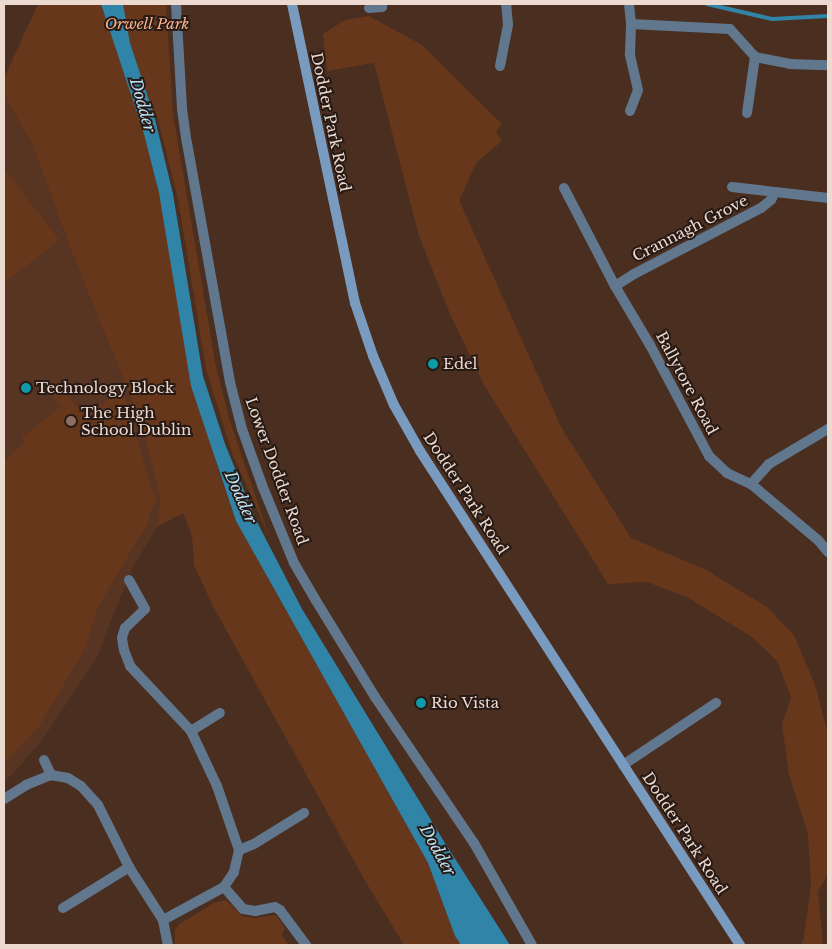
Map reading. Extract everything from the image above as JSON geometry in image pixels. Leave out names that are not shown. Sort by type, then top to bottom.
[{"type":"main road","name":"Dodder Park Road","points":[[292,4],[355,302],[383,381],[420,451],[740,945]]},
{"type":"street","name":"Lower Dodder Road","points":[[176,4],[182,109],[187,143],[230,382],[242,429],[262,485],[282,537],[311,592],[375,697],[474,843],[532,945]]},
{"type":"street","points":[[369,8],[382,7],[382,4]]},
{"type":"street","points":[[500,66],[508,25],[506,4]]},
{"type":"street","points":[[629,4],[631,24],[630,54],[638,90],[630,111]]},
{"type":"street","points":[[631,24],[730,29],[755,57],[790,64],[828,64]]},
{"type":"street","points":[[747,113],[755,57]]},
{"type":"street","points":[[732,187],[828,198]]},
{"type":"street","name":"Ballytore Road","points":[[564,188],[614,286],[650,345],[709,456],[727,473],[751,484],[818,540],[828,552]]},
{"type":"street","name":"Crannagh Grove","points":[[614,286],[642,269],[762,208],[771,200],[775,192]]},
{"type":"street","points":[[751,484],[769,464],[828,429]]},
{"type":"street","points":[[128,580],[145,609],[125,628],[122,638],[130,666],[191,731],[217,786],[239,850],[234,872],[224,888],[163,920]]},
{"type":"street","points":[[623,764],[716,703]]},
{"type":"street","points":[[191,731],[220,713]]},
{"type":"street","points":[[44,760],[51,775]]},
{"type":"street","points":[[4,799],[26,785],[51,775],[68,778],[81,786],[98,805],[129,867],[163,920],[168,945]]},
{"type":"street","points":[[239,850],[254,844],[304,814]]},
{"type":"street","points":[[63,908],[129,867]]},
{"type":"street","points":[[224,888],[243,910],[255,911],[274,907],[280,910],[306,945]]},
{"type":"shaded area","name":"The High School Dublin","points":[[4,94],[32,144],[73,255],[131,398],[146,443],[160,498],[158,526],[132,568],[97,657],[43,739],[13,774],[4,781]]},
{"type":"green space","points":[[38,4],[101,4],[144,134],[159,193],[176,287],[218,470],[236,521],[428,863],[455,936],[461,945],[404,945],[364,879],[213,606],[194,565],[192,536],[183,513],[158,526],[160,498],[146,443],[131,398],[73,255],[32,144],[4,94],[4,78]]},
{"type":"green space","name":"Orwell Park","points":[[123,4],[166,4],[173,114],[216,367],[229,418],[270,539],[232,453],[206,369],[178,199],[157,116],[154,115],[130,43]]},
{"type":"green space","points":[[369,16],[422,45],[502,124],[496,132],[502,141],[477,162],[459,200],[561,427],[631,538],[706,570],[767,607],[794,635],[815,685],[828,734],[828,873],[818,892],[823,945],[799,945],[803,942],[811,886],[808,834],[789,775],[782,724],[791,697],[777,661],[752,637],[687,597],[647,582],[608,584],[484,385],[450,314],[419,236],[374,63],[327,71],[323,34],[345,20]]},
{"type":"green space","points":[[4,168],[59,240],[4,283]]},
{"type":"green space","points":[[122,388],[156,502],[150,512],[148,522],[98,607],[85,648],[40,725],[4,764],[4,460],[26,443],[21,435],[26,434],[61,406],[53,397],[62,390],[87,417]]},
{"type":"green space","points":[[226,900],[242,916],[254,918],[276,915],[285,928],[282,935],[289,945],[175,945],[175,931],[178,925],[214,903]]},
{"type":"water","name":"Dodder","points":[[101,4],[123,4],[130,43],[154,115],[173,194],[203,376],[225,444],[256,520],[302,609],[445,843],[510,945],[461,945],[455,936],[428,863],[236,521],[191,386],[159,193],[144,134]]},
{"type":"waterway","points":[[707,4],[772,19],[828,16]]},
{"type":"place","name":"Edel","points":[[433,364]]},
{"type":"place","name":"Technology Block","points":[[26,388]]},
{"type":"place","name":"The High School Dublin","points":[[71,421]]},
{"type":"place","name":"Rio Vista","points":[[421,703]]}]
